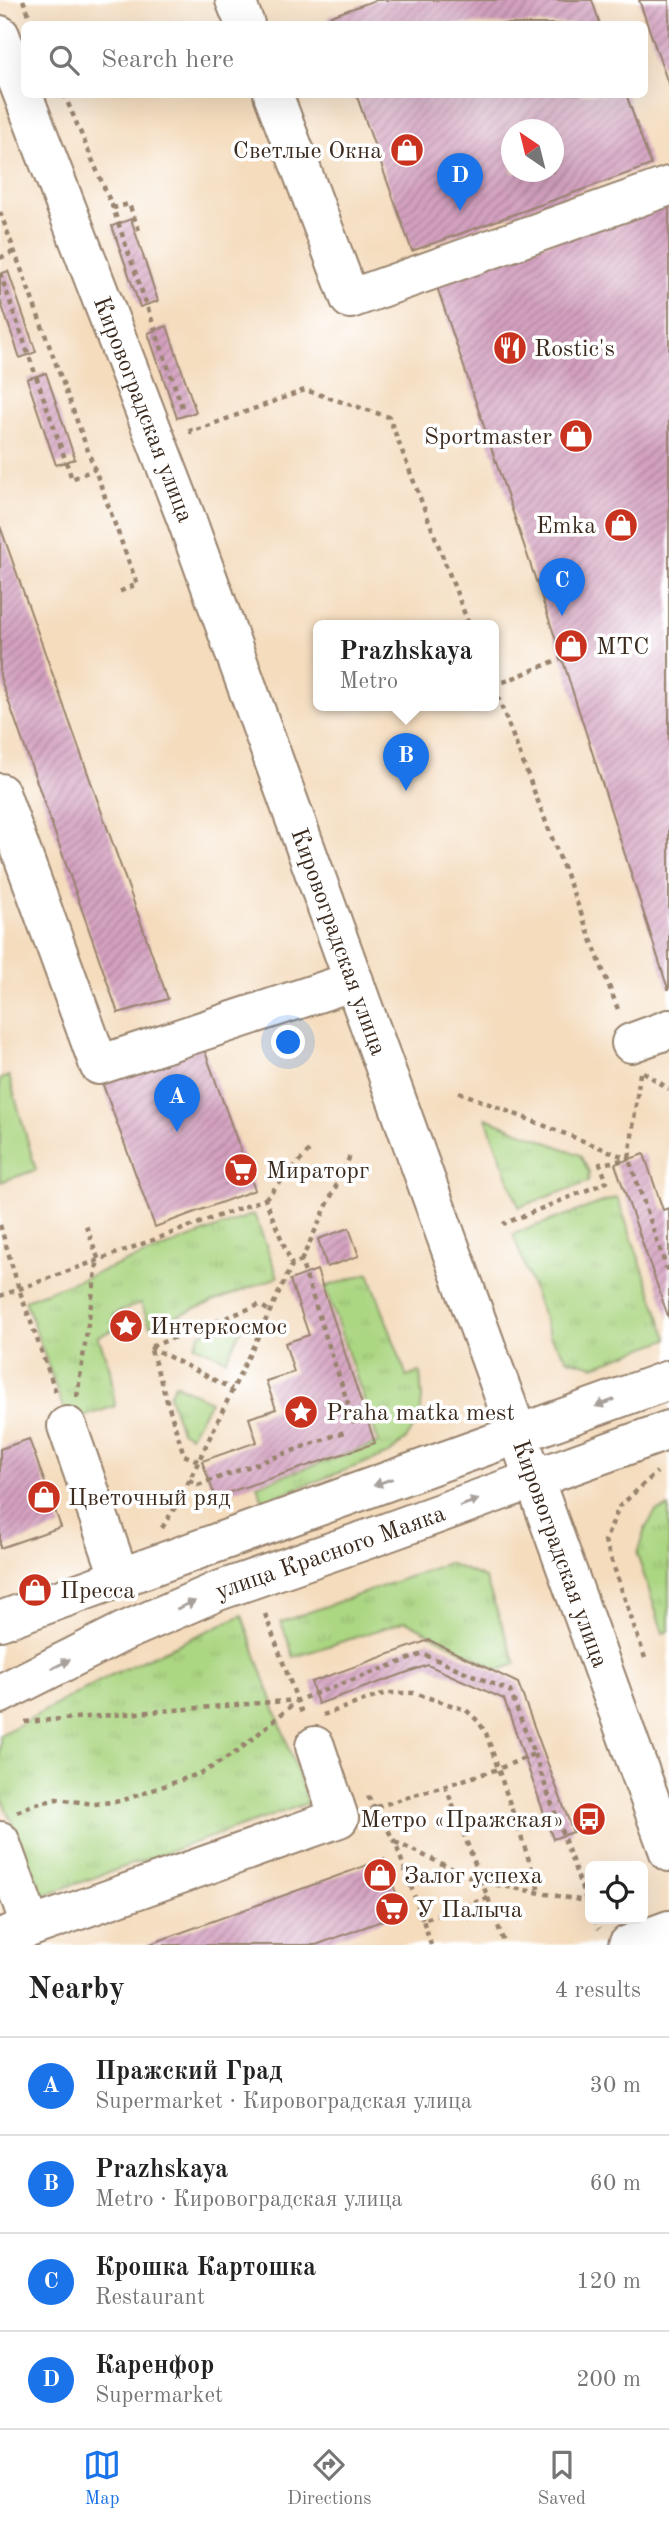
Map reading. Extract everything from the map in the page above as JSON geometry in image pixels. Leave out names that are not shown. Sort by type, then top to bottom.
[{"type":"street","points":[[235,0],[244,21]]},
{"type":"street","name":"Кировоградская улица","points":[[0,35],[21,90]]},
{"type":"street","name":"Кировоградская улица","points":[[24,98],[173,484],[669,1852]]},
{"type":"street","points":[[275,98],[350,299],[669,186]]},
{"type":"street","points":[[0,793],[99,1065],[354,981]]},
{"type":"street","name":"улица Красного Маяка","points":[[0,1621],[669,1380]]},
{"type":"street","points":[[69,1430],[120,1578]]},
{"type":"street","name":"улица Красного Маяка","points":[[9,1709],[123,1632],[218,1591],[669,1430]]},
{"type":"street","points":[[7,1827],[15,1932],[339,1818],[315,1746]]},
{"type":"street","points":[[628,1945],[669,1930]]},
{"type":"path","points":[[23,0],[32,21]]},
{"type":"path","points":[[66,98],[113,208],[185,415]]},
{"type":"path","points":[[113,208],[129,204],[139,230]]},
{"type":"path","points":[[0,212],[137,584],[119,592]]},
{"type":"path","points":[[0,258],[15,251]]},
{"type":"path","points":[[0,273],[72,479],[95,469]]},
{"type":"path","points":[[188,424],[191,432],[305,390],[388,417],[467,620]]},
{"type":"path","points":[[499,685],[562,658]]},
{"type":"path","points":[[499,698],[655,1034]]},
{"type":"path","points":[[669,1089],[640,1070],[629,1159],[669,1275]]},
{"type":"path","points":[[459,1092],[629,1159]]},
{"type":"path","points":[[0,1296],[265,1199],[310,1150]]},
{"type":"path","points":[[160,1531],[189,1480],[292,1265],[301,1261],[350,1156]]},
{"type":"path","points":[[503,1224],[607,1182],[600,1164],[629,1159]]},
{"type":"path","points":[[265,1199],[292,1265]]},
{"type":"path","points":[[69,1430],[98,1258],[86,1223]]},
{"type":"path","points":[[0,1225],[19,1289],[69,1430]]},
{"type":"path","points":[[301,1261],[356,1428]]},
{"type":"path","points":[[150,1347],[259,1305],[270,1311]]},
{"type":"path","points":[[150,1347],[232,1389]]},
{"type":"path","points":[[150,1347],[184,1455],[198,1461]]},
{"type":"path","points":[[189,1480],[198,1485],[347,1431]]},
{"type":"path","points":[[645,1658],[605,1541],[619,1507],[656,1473],[662,1471]]},
{"type":"path","points":[[265,1614],[305,1721],[386,1693],[414,1693],[466,1710],[478,1721],[486,1733],[540,1894]]},
{"type":"path","points":[[9,1709],[41,1720],[298,1700],[423,1654],[510,1691],[585,1901],[481,1882],[395,1842]]},
{"type":"path","points":[[7,1827],[32,1805],[57,1799],[94,1804],[121,1801],[204,1772],[238,1751],[298,1700]]},
{"type":"path","points":[[339,1818],[498,1769],[534,1754]]},
{"type":"path","points":[[445,1785],[505,1945]]},
{"type":"path","points":[[431,1945],[423,1920],[488,1898]]},
{"type":"green space","points":[[9,1076],[36,1170],[0,1182],[0,1079]]},
{"type":"green space","points":[[486,1118],[580,1155],[589,1172],[588,1182],[519,1207]]},
{"type":"green space","points":[[617,1197],[668,1339],[594,1366],[568,1359],[551,1338],[513,1234]]},
{"type":"green space","points":[[254,1214],[278,1277],[150,1326],[141,1303],[113,1314],[118,1328],[98,1336],[110,1369],[115,1406],[68,1422],[25,1300]]},
{"type":"green space","points":[[369,1273],[407,1377],[420,1372],[420,1419],[406,1439],[389,1454],[263,1501],[257,1485],[379,1443],[325,1287]]},
{"type":"green space","points":[[232,1320],[243,1326],[226,1359],[195,1345],[200,1334]]},
{"type":"green space","points":[[175,1384],[210,1401],[190,1436],[181,1431],[169,1395]]},
{"type":"green space","points":[[669,1507],[669,1631],[663,1633],[637,1554],[645,1529],[656,1511]]},
{"type":"green space","points":[[448,1563],[485,1578],[516,1664],[499,1670],[406,1621],[294,1657],[281,1622]]},
{"type":"green space","points":[[242,1615],[308,1803],[44,1895],[0,1795],[0,1735],[109,1676]]},
{"type":"building","points":[[376,0],[592,0],[599,21],[330,21],[328,17]]},
{"type":"building","points":[[639,0],[669,0],[669,86],[648,21]]},
{"type":"building","points":[[357,98],[627,98],[651,165],[412,251]]},
{"type":"building","points":[[669,202],[668,989],[562,658],[435,281]]},
{"type":"building","points":[[131,219],[158,301],[140,307],[112,226]]},
{"type":"building","points":[[8,271],[36,352],[20,358],[0,300],[0,274]]},
{"type":"building","points":[[167,326],[196,412],[177,418],[148,333]]},
{"type":"building","points":[[46,373],[75,459],[56,465],[27,379]]},
{"type":"building","points":[[0,526],[168,999],[118,1013],[0,677]]},
{"type":"building","points":[[200,1038],[255,1190],[155,1227],[99,1074]]},
{"type":"building","points":[[644,1154],[663,1210],[669,1208],[669,1319],[615,1164]]},
{"type":"building","points":[[349,1228],[359,1256],[327,1267],[318,1239]]},
{"type":"building","points":[[317,1270],[375,1443],[215,1497],[202,1461],[257,1442],[249,1418],[276,1409],[266,1381],[294,1372],[285,1343],[309,1335],[290,1280]]},
{"type":"building","points":[[29,1439],[61,1527],[0,1548],[0,1449]]},
{"type":"building","points":[[429,1640],[518,1683],[573,1832],[553,1839],[504,1699],[428,1665],[318,1704],[311,1682]]},
{"type":"building","points":[[384,1859],[403,1913],[316,1945],[147,1945]]},
{"type":"place","name":"Светлые Окна","points":[[407,150]]},
{"type":"place","name":"Каренфор","points":[[460,211]]},
{"type":"place","name":"Rostic's","points":[[510,348]]},
{"type":"place","name":"Sportmaster","points":[[576,436]]},
{"type":"place","name":"Emka","points":[[621,525]]},
{"type":"place","name":"Крошка Картошка","points":[[562,616]]},
{"type":"place","name":"МТС","points":[[571,646]]},
{"type":"place","name":"Prazhskaya","points":[[406,791]]},
{"type":"place","name":"Пражский Град","points":[[177,1132]]},
{"type":"place","name":"Мираторг","points":[[241,1170]]},
{"type":"place","name":"Интеркосмос","points":[[126,1326]]},
{"type":"place","name":"Praha matka mest","points":[[301,1412]]},
{"type":"place","name":"Цветочный ряд","points":[[44,1497]]},
{"type":"place","name":"Пресса","points":[[35,1590]]},
{"type":"place","name":"Метро «Пражская»","points":[[589,1819]]},
{"type":"place","name":"Залог успеха","points":[[380,1875]]},
{"type":"place","name":"У Палыча","points":[[392,1909]]}]
